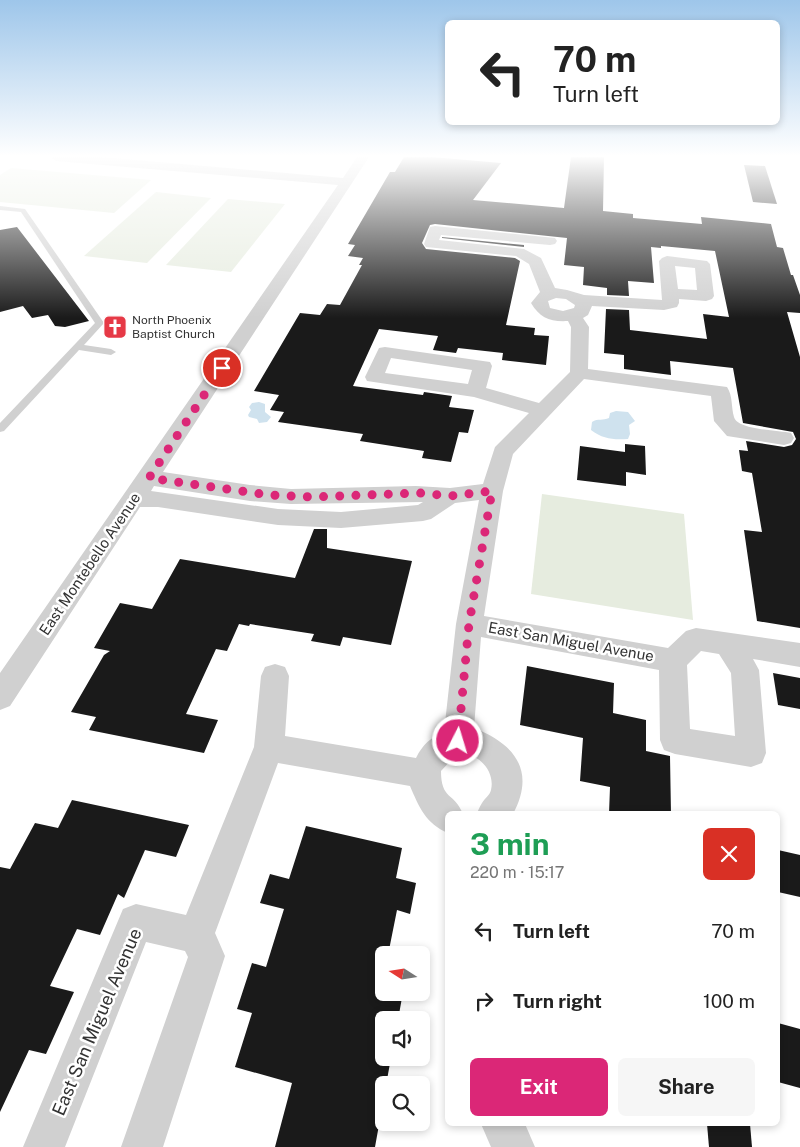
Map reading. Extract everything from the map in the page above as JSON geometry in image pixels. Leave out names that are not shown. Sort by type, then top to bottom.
[{"type":"street","name":"East Montebello Avenue","points":[[0,697],[328,211]]},
{"type":"street","points":[[550,241],[520,246],[431,244],[436,230],[520,246],[536,261],[549,294],[563,293],[577,308],[580,327],[579,372],[720,391],[724,421],[734,431],[784,438]]},
{"type":"street","points":[[577,308],[664,305],[671,303],[670,293]]},
{"type":"street","points":[[476,391],[484,366],[385,352],[374,376],[476,391],[543,411]]},
{"type":"street","name":"East San Miguel Avenue","points":[[458,741],[469,624],[492,491],[503,452],[579,372]]},
{"type":"street","points":[[149,478],[269,495],[312,497],[420,493],[450,496],[492,491]]},
{"type":"street","points":[[134,499],[158,499],[278,517],[341,520],[422,513],[450,496]]},
{"type":"street","name":"East San Miguel Avenue","points":[[469,624],[673,661]]},
{"type":"street","name":"East San Miguel Avenue","points":[[727,644],[744,670],[751,753],[675,740],[673,661],[696,639],[800,655]]},
{"type":"street","points":[[142,1147],[207,956],[196,936],[269,747],[275,676]]},
{"type":"street","points":[[445,814],[438,810],[429,799],[425,787],[424,774],[428,762],[436,752],[446,745],[458,741],[472,742],[485,746],[496,755],[504,767],[508,780],[507,794],[496,811]]},
{"type":"street","points":[[269,747],[424,774]]},
{"type":"street","name":"East San Miguel Avenue","points":[[44,1147],[136,922],[196,936]]},
{"type":"street","points":[[503,1126],[514,1147]]},
{"type":"lane","points":[[0,428],[100,323],[22,211]]},
{"type":"lane","points":[[77,347],[111,352]]},
{"type":"shaded area","points":[[88,211],[117,211],[114,213]]},
{"type":"shaded area","points":[[135,211],[199,211],[147,263],[84,256]]},
{"type":"shaded area","points":[[217,211],[280,211],[231,272],[166,265]]},
{"type":"shaded area","points":[[542,494],[684,514],[693,620],[531,594]]},
{"type":"water","points":[[259,402],[265,404],[265,412],[271,417],[267,422],[259,423],[257,419],[248,415],[251,410],[249,407],[252,403]]},
{"type":"water","points":[[616,411],[628,412],[635,421],[629,425],[630,434],[628,439],[608,438],[591,430],[592,422],[609,418],[610,413]]},
{"type":"building","points":[[368,211],[603,211],[633,214],[633,218],[702,224],[701,217],[771,224],[777,247],[783,248],[791,275],[793,275],[800,295],[800,313],[787,312],[800,357],[800,628],[757,621],[744,530],[762,532],[752,473],[742,471],[739,450],[748,451],[746,441],[784,447],[792,445],[796,439],[793,432],[743,423],[733,368],[670,361],[671,375],[624,369],[624,355],[604,353],[606,309],[629,310],[630,330],[707,339],[703,314],[729,317],[715,251],[661,246],[661,248],[651,247],[654,283],[628,281],[629,296],[607,295],[607,288],[583,285],[584,267],[564,265],[567,238],[430,225],[422,243],[426,249],[515,258],[520,261],[506,325],[535,328],[534,335],[549,336],[546,365],[502,360],[503,353],[458,348],[456,353],[433,350],[438,336],[379,329],[353,386],[423,395],[424,392],[452,396],[449,407],[474,410],[468,433],[459,432],[451,462],[422,458],[424,451],[360,441],[363,434],[278,422],[284,412],[270,410],[279,395],[254,391],[300,313],[320,315],[327,304],[340,305],[362,265],[359,265],[363,258],[348,256],[355,245],[348,244]]},
{"type":"building","points":[[17,227],[89,321],[65,327],[55,326],[48,315],[32,318],[23,306],[0,312],[0,230]]},
{"type":"building","points":[[442,238],[524,245],[524,247]]},
{"type":"building","points":[[625,444],[645,446],[646,475],[626,472],[626,486],[577,480],[580,446],[625,452]]},
{"type":"building","points":[[314,529],[327,529],[327,548],[412,561],[391,645],[343,637],[340,646],[311,641],[314,634],[239,624],[227,651],[216,649],[186,714],[218,720],[204,753],[89,730],[96,717],[71,712],[104,655],[110,651],[94,648],[120,603],[152,609],[180,559],[295,578]]},
{"type":"building","points":[[527,666],[614,683],[613,713],[646,720],[646,751],[670,756],[671,811],[609,811],[610,787],[580,781],[583,738],[520,725]]},
{"type":"building","points":[[773,673],[800,678],[800,709],[778,705]]},
{"type":"building","points":[[72,800],[189,825],[176,857],[145,850],[124,898],[118,894],[100,935],[77,929],[50,986],[74,992],[46,1054],[29,1050],[0,1112],[0,867],[10,869],[35,823],[58,828]]},
{"type":"building","points":[[306,826],[402,848],[396,878],[416,883],[410,914],[397,910],[390,946],[375,946],[375,1001],[401,1001],[400,1011],[375,1011],[375,1066],[390,1066],[388,1076],[375,1076],[375,1131],[378,1131],[375,1147],[275,1147],[292,1083],[235,1067],[252,1013],[237,1009],[252,963],[266,967],[284,909],[260,903],[270,874],[289,879]]},
{"type":"building","points":[[780,850],[800,855],[800,897],[780,892]]},
{"type":"building","points":[[780,1024],[800,1029],[800,1088],[780,1083]]},
{"type":"building","points":[[707,1126],[750,1126],[752,1147],[709,1147]]},
{"type":"place","name":"North Phoenix Baptist Church","points":[[115,327]]},
{"type":"route","points":[[222,368],[149,478],[269,495],[312,497],[420,493],[450,496],[492,491],[469,624],[458,741]]}]
